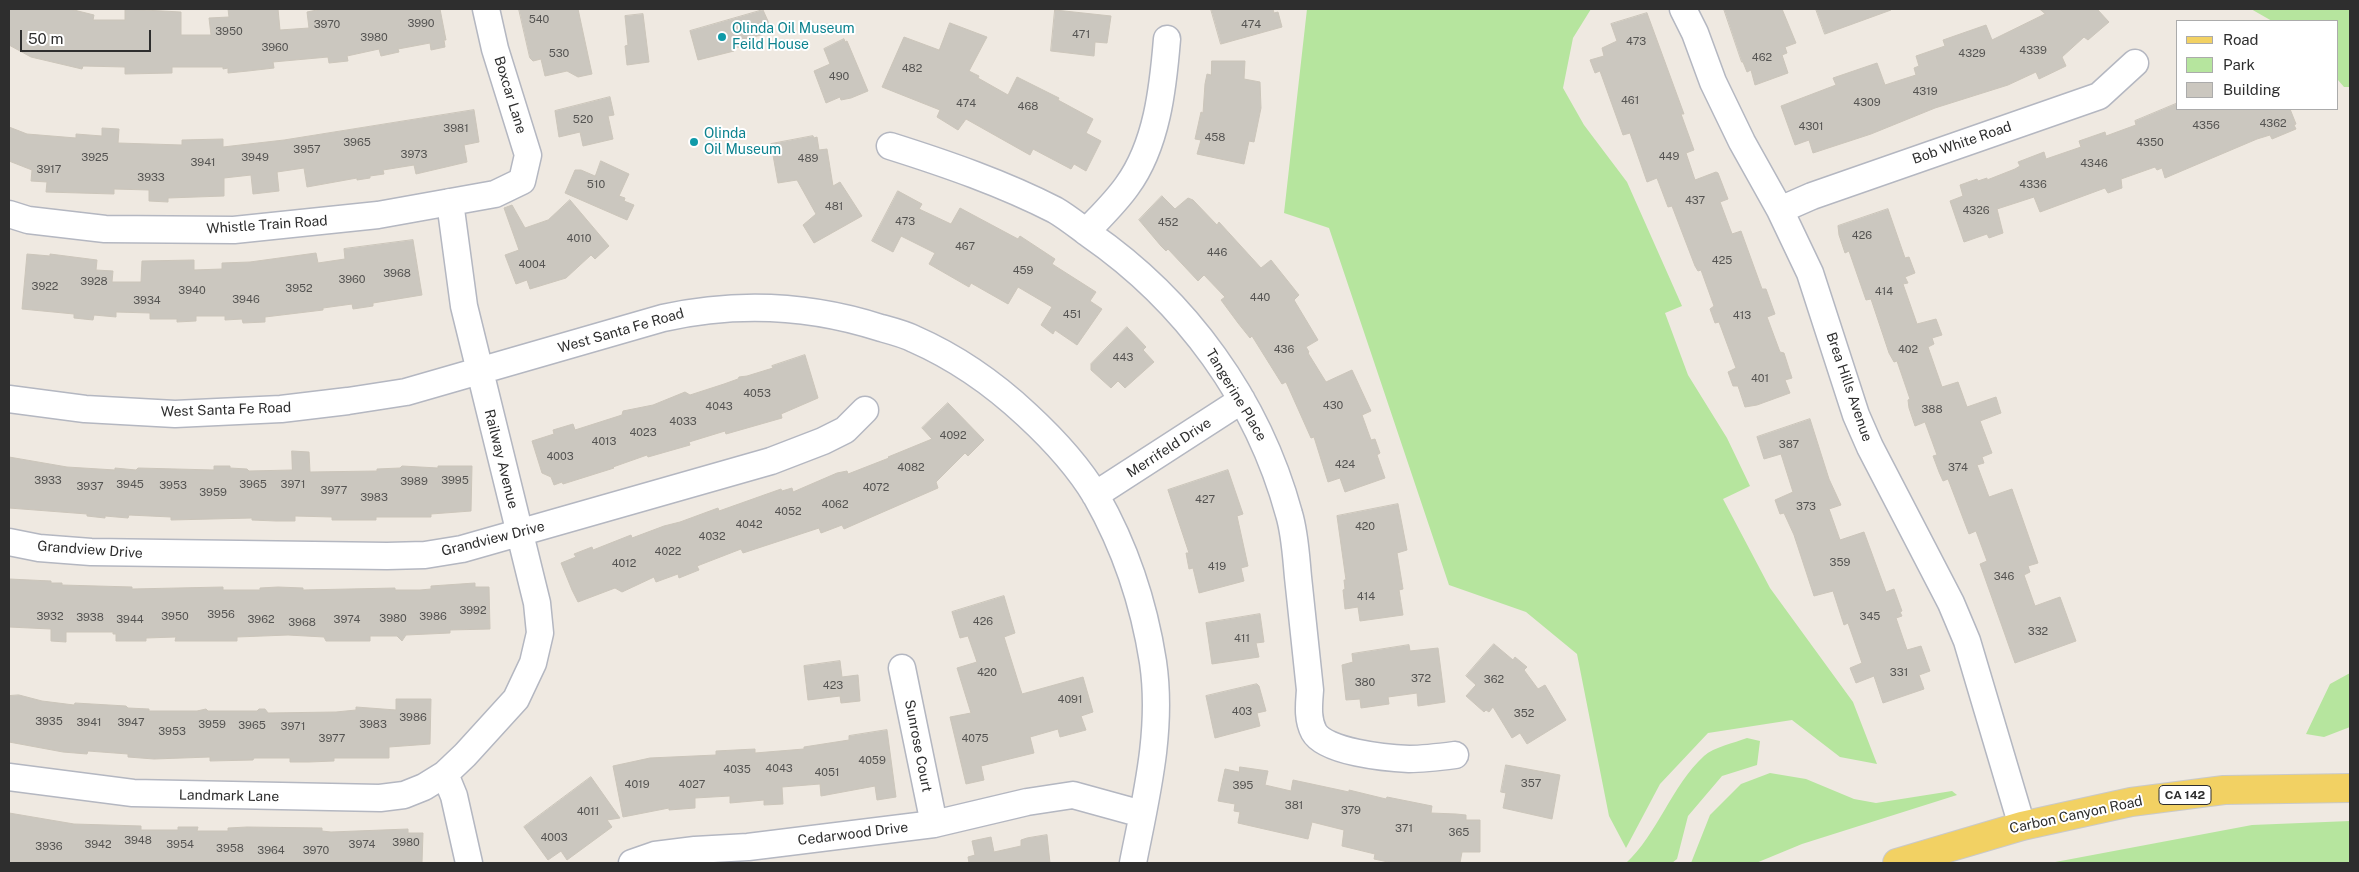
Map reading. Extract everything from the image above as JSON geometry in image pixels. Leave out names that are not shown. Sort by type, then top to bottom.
[{"type":"main road","name":"Carbon Canyon Road","points":[[1896,863],[2022,826],[2131,802],[2224,790],[2350,788]]},
{"type":"street","name":"Boxcar Lane","points":[[486,9],[495,49],[528,155],[522,181]]},
{"type":"street","name":"Brea Hills Avenue","points":[[1683,9],[1695,34],[1713,82],[1742,142],[1780,210],[1810,273],[1856,415],[1874,455],[1934,567],[1967,641],[2022,826]]},
{"type":"street","points":[[1086,232],[1127,186],[1138,168],[1157,117],[1163,92],[1167,39]]},
{"type":"street","name":"Bob White Road","points":[[1780,210],[1812,196],[2098,96],[2135,63]]},
{"type":"street","name":"Tangerine Place","points":[[890,146],[978,174],[1057,211],[1119,256],[1178,312],[1204,341],[1242,400],[1266,445],[1290,516],[1310,690],[1309,713],[1314,732],[1328,744],[1372,755],[1409,759],[1455,755]]},
{"type":"street","name":"Whistle Train Road","points":[[9,214],[28,220],[105,229],[234,230],[378,215],[496,194],[522,181]]},
{"type":"street","name":"Railway Avenue","points":[[445,774],[516,699],[533,663],[540,633],[537,603],[464,306],[450,202]]},
{"type":"street","name":"West Santa Fe Road","points":[[9,399],[85,409],[175,414],[281,409],[406,392],[690,312],[729,308],[797,309],[859,321],[914,338],[957,362],[1006,396],[1046,433],[1076,468],[1095,495],[1130,566],[1143,612],[1153,664],[1156,709],[1155,750],[1133,863]]},
{"type":"street","name":"Merrifeld Drive","points":[[1095,495],[1242,400]]},
{"type":"street","name":"Grandview Drive","points":[[9,542],[39,548],[91,552],[387,556],[425,555],[462,550],[771,461],[823,441],[845,430],[864,410]]},
{"type":"street","name":"Sunrose Court","points":[[902,668],[934,824]]},
{"type":"street","points":[[445,774],[454,796],[469,863]]},
{"type":"street","name":"Landmark Lane","points":[[9,777],[133,793],[380,798],[404,795],[424,787],[445,774]]},
{"type":"street","name":"Cedarwood Drive","points":[[632,863],[655,855],[695,850],[748,847],[934,824],[1026,802],[1073,795],[1142,814]]},
{"type":"green space","points":[[1307,9],[1591,9],[1573,38],[1563,88],[1584,125],[1627,182],[1682,306],[1665,313],[1688,375],[1727,438],[1750,486],[1723,499],[1770,588],[1853,702],[1877,764],[1840,757],[1792,720],[1708,733],[1660,784],[1626,848],[1609,816],[1577,654],[1526,612],[1449,585],[1329,228],[1284,213]]},
{"type":"green space","points":[[2251,9],[2350,9],[2350,87],[2344,87],[2339,81],[2339,20],[2270,20]]},
{"type":"green space","points":[[2350,673],[2350,727],[2324,737],[2306,734],[2330,684]]},
{"type":"green space","points":[[1747,738],[1760,741],[1757,765],[1722,776],[1688,816],[1677,859],[1672,863],[1626,863],[1647,839],[1683,781],[1704,756],[1719,748]]},
{"type":"green space","points":[[1770,773],[1806,779],[1854,799],[1876,803],[1952,791],[1957,795],[1802,844],[1756,863],[1691,863],[1710,815],[1741,784]]},
{"type":"green space","points":[[2350,821],[2350,863],[2050,863],[2252,825]]},
{"type":"building","points":[[9,9],[70,9],[94,15],[93,20],[125,20],[125,9],[181,12],[181,35],[211,35],[209,18],[229,17],[228,9],[278,9],[280,30],[309,28],[307,12],[322,9],[440,9],[446,40],[444,40],[445,47],[431,50],[430,43],[398,49],[399,52],[381,56],[379,49],[347,56],[348,61],[329,63],[328,57],[273,62],[274,68],[228,73],[228,68],[223,69],[223,67],[172,67],[172,73],[125,74],[125,67],[83,66],[82,69],[31,57],[9,45]]},
{"type":"building","points":[[519,9],[578,9],[592,74],[578,77],[567,71],[545,76],[541,59],[533,61],[530,58]]},
{"type":"building","points":[[1211,9],[1273,9],[1274,13],[1278,12],[1282,27],[1221,44]]},
{"type":"building","points":[[1724,9],[1782,9],[1796,43],[1785,47],[1787,53],[1782,55],[1788,73],[1755,85],[1751,70],[1747,72],[1742,62]]},
{"type":"building","points":[[1816,9],[1891,9],[1891,10],[1825,34]]},
{"type":"building","points":[[2040,9],[2097,9],[2109,22],[2088,40],[2084,37],[2062,57],[2066,66],[2039,79],[2036,72],[2008,85],[1935,108],[1871,134],[1813,153],[1809,140],[1795,145],[1781,106],[1836,85],[1833,78],[1877,63],[1885,85],[1916,75],[1914,68],[1919,66],[1916,56],[1945,46],[1943,40],[1986,25],[1992,40],[2045,14]]},
{"type":"building","name":"Olinda Oil Museum Feild House","points":[[763,10],[768,21],[769,33],[737,41],[739,47],[733,47],[734,51],[698,60],[690,31]]},
{"type":"building","points":[[1055,10],[1111,16],[1107,43],[1095,42],[1094,56],[1051,51]]},
{"type":"building","points":[[1647,13],[1684,114],[1681,114],[1694,150],[1686,153],[1695,180],[1716,172],[1718,173],[1728,199],[1720,202],[1732,234],[1741,231],[1762,289],[1766,289],[1775,314],[1767,317],[1780,352],[1784,353],[1792,378],[1785,380],[1790,393],[1757,405],[1745,407],[1738,386],[1733,386],[1728,372],[1736,368],[1719,322],[1715,323],[1710,309],[1714,306],[1701,270],[1698,271],[1695,266],[1672,206],[1668,207],[1657,178],[1647,182],[1630,133],[1623,135],[1600,71],[1595,73],[1590,60],[1604,56],[1602,48],[1617,41],[1611,24]]},
{"type":"building","points":[[643,14],[649,62],[627,65],[625,46],[628,45],[625,16]]},
{"type":"building","points":[[950,23],[987,37],[969,71],[979,76],[978,78],[1008,95],[1017,77],[1059,98],[1058,100],[1093,119],[1086,133],[1101,141],[1086,171],[1074,164],[1071,169],[1033,149],[1030,155],[966,119],[958,130],[937,117],[940,110],[882,87],[904,37],[939,50]]},
{"type":"building","points":[[844,39],[845,42],[847,41],[868,91],[851,98],[841,100],[840,97],[826,103],[814,71],[830,64],[824,49]]},
{"type":"building","points":[[1212,61],[1245,61],[1244,79],[1260,82],[1261,108],[1254,142],[1249,141],[1244,164],[1197,154],[1201,140],[1195,139],[1201,112],[1203,113],[1205,84],[1207,74],[1211,75]]},
{"type":"building","points":[[610,97],[614,115],[608,116],[613,139],[583,146],[580,132],[559,137],[555,111]]},
{"type":"building","points":[[2176,104],[2176,110],[2290,110],[2296,129],[2272,139],[2270,135],[2257,139],[2165,178],[2162,168],[2157,170],[2155,167],[2121,179],[2122,188],[2108,193],[2105,188],[2040,212],[2034,197],[1997,209],[2003,233],[1989,238],[1987,234],[1964,242],[1950,201],[1963,196],[1960,185],[1977,179],[1978,181],[1987,178],[1987,180],[2015,169],[2020,166],[2018,162],[2044,152],[2046,159],[2081,147],[2079,141],[2105,132],[2106,136],[2136,125],[2135,121]]},
{"type":"building","points":[[474,110],[479,142],[464,145],[467,162],[416,174],[414,165],[383,170],[384,174],[370,176],[370,178],[357,180],[357,178],[307,187],[304,168],[277,172],[279,191],[253,194],[251,175],[224,178],[224,196],[168,198],[168,202],[149,201],[149,190],[114,189],[114,194],[46,192],[47,182],[31,181],[32,170],[9,161],[9,127],[27,134],[76,138],[76,134],[102,136],[102,128],[119,129],[118,143],[182,145],[182,140],[223,139],[223,147],[284,140]]},
{"type":"building","points":[[813,136],[814,138],[817,137],[819,150],[827,149],[833,186],[840,182],[862,216],[814,243],[803,225],[816,214],[797,180],[778,183],[771,144]]},
{"type":"building","points":[[601,161],[629,174],[619,196],[625,198],[624,201],[634,205],[627,220],[565,193],[575,170],[581,170],[595,176]]},
{"type":"building","points":[[898,191],[922,204],[919,209],[951,224],[960,208],[1018,239],[1020,236],[1055,259],[1052,264],[1096,292],[1090,301],[1102,309],[1077,345],[1055,330],[1053,334],[1041,325],[1052,307],[1018,287],[1008,304],[971,283],[969,287],[929,264],[935,253],[901,236],[893,252],[872,241]]},
{"type":"building","points":[[1162,196],[1175,209],[1188,198],[1193,200],[1217,225],[1219,222],[1261,268],[1271,260],[1299,295],[1294,300],[1318,340],[1306,347],[1308,353],[1326,382],[1352,370],[1371,411],[1362,415],[1371,440],[1375,439],[1380,453],[1377,455],[1385,478],[1345,492],[1340,478],[1328,482],[1314,437],[1311,438],[1286,382],[1282,384],[1252,336],[1250,338],[1221,300],[1225,297],[1204,275],[1198,281],[1168,249],[1166,251],[1161,246],[1139,220]]},
{"type":"building","points":[[570,200],[609,246],[595,259],[591,255],[566,278],[530,289],[527,280],[516,284],[505,255],[519,250],[504,208],[512,205],[525,228],[548,220]]},
{"type":"building","points":[[1888,209],[1905,258],[1909,257],[1915,273],[1905,277],[1908,283],[1903,284],[1917,324],[1936,319],[1942,335],[1932,338],[1934,344],[1928,347],[1942,387],[1958,382],[1967,407],[1996,397],[2001,413],[1980,421],[1992,453],[1982,457],[1984,463],[1977,465],[1989,497],[2012,489],[2038,563],[2028,566],[2030,572],[2024,575],[2035,606],[2060,597],[2076,641],[2015,663],[1980,564],[1987,561],[1976,531],[1969,534],[1948,479],[1943,481],[1933,456],[1937,455],[1925,422],[1915,426],[1909,408],[1908,400],[1910,399],[1897,361],[1894,362],[1889,353],[1871,299],[1866,300],[1849,251],[1845,253],[1839,235],[1838,226]]},
{"type":"building","points":[[413,240],[422,295],[373,303],[373,306],[353,309],[352,304],[323,308],[323,310],[265,317],[265,322],[243,323],[242,319],[225,320],[225,316],[196,316],[196,321],[177,322],[177,319],[150,319],[150,313],[116,312],[116,317],[94,315],[93,320],[74,318],[74,314],[22,309],[27,254],[50,256],[50,254],[97,260],[96,270],[113,271],[112,282],[141,282],[142,261],[194,260],[194,270],[222,269],[222,263],[250,262],[316,253],[318,263],[345,259],[344,249]]},
{"type":"building","points":[[1127,327],[1146,347],[1143,350],[1154,362],[1125,388],[1118,381],[1111,388],[1091,370],[1091,364]]},
{"type":"building","points":[[805,355],[818,398],[781,414],[782,418],[726,434],[725,431],[689,442],[690,445],[648,457],[647,455],[614,468],[563,484],[562,482],[554,485],[551,477],[542,473],[532,441],[554,434],[553,430],[573,424],[575,430],[622,415],[623,411],[653,405],[685,392],[690,395],[738,379],[739,377],[773,368],[772,366]]},
{"type":"building","points":[[948,403],[984,440],[968,456],[965,453],[936,482],[938,488],[844,529],[842,525],[821,533],[819,528],[743,553],[741,549],[697,566],[699,570],[679,578],[678,574],[656,582],[654,577],[622,592],[615,588],[578,602],[561,563],[576,557],[574,554],[592,547],[593,550],[631,535],[632,538],[718,508],[719,511],[781,489],[782,491],[792,488],[793,492],[837,473],[847,471],[848,474],[889,458],[932,439],[922,428]]},
{"type":"building","points":[[1810,419],[1829,479],[1841,505],[1829,509],[1840,540],[1864,532],[1886,592],[1894,589],[1902,611],[1900,612],[1902,616],[1896,618],[1907,650],[1921,646],[1930,671],[1919,675],[1924,689],[1883,703],[1874,676],[1856,683],[1850,668],[1862,663],[1848,623],[1844,625],[1833,591],[1814,596],[1794,535],[1784,513],[1780,514],[1775,500],[1793,492],[1781,454],[1764,459],[1757,437]]},
{"type":"building","points":[[292,451],[309,452],[310,472],[377,471],[377,469],[400,468],[402,466],[438,468],[438,466],[472,466],[471,511],[431,514],[431,517],[376,517],[376,520],[332,520],[332,517],[295,516],[295,521],[276,521],[252,520],[252,518],[171,520],[171,517],[129,515],[128,518],[105,516],[105,518],[87,516],[87,514],[9,508],[9,457],[67,467],[115,470],[115,468],[136,470],[138,468],[214,470],[214,466],[230,466],[230,468],[247,469],[249,471],[292,470]]},
{"type":"building","points":[[1228,470],[1243,514],[1237,516],[1248,566],[1241,568],[1244,581],[1199,593],[1193,568],[1189,569],[1186,553],[1189,553],[1168,490]]},
{"type":"building","points":[[1398,504],[1407,550],[1397,553],[1403,589],[1399,590],[1403,615],[1360,621],[1358,607],[1345,609],[1343,590],[1345,589],[1344,580],[1346,580],[1337,516]]},
{"type":"building","points":[[9,579],[51,581],[51,583],[62,583],[62,585],[132,587],[132,589],[223,587],[223,590],[260,590],[260,588],[278,587],[303,588],[303,590],[395,588],[395,590],[420,590],[431,589],[431,586],[475,583],[475,587],[489,587],[490,629],[450,630],[450,633],[406,635],[402,641],[397,636],[370,636],[370,641],[326,641],[324,637],[288,635],[237,637],[237,641],[175,641],[176,637],[146,638],[146,641],[116,641],[116,634],[113,634],[113,632],[66,632],[66,642],[51,641],[51,629],[9,627]]},
{"type":"building","points":[[1004,596],[1015,633],[1004,637],[1022,694],[1083,677],[1093,712],[1081,716],[1086,730],[1060,737],[1058,729],[1030,737],[1034,753],[981,766],[984,780],[966,784],[950,717],[971,713],[957,668],[977,662],[968,636],[960,638],[952,612]]},
{"type":"building","points":[[1260,614],[1264,642],[1256,643],[1259,657],[1212,664],[1206,623]]},
{"type":"building","points":[[1494,644],[1513,660],[1515,657],[1527,667],[1524,670],[1538,689],[1545,685],[1566,720],[1527,744],[1520,733],[1512,738],[1493,707],[1489,712],[1486,710],[1484,712],[1466,696],[1476,685],[1466,676]]},
{"type":"building","points":[[1409,645],[1410,651],[1438,648],[1445,702],[1418,706],[1417,693],[1388,697],[1389,704],[1361,708],[1360,699],[1346,700],[1342,665],[1353,662],[1352,654]]},
{"type":"building","points":[[840,661],[842,677],[858,675],[860,701],[841,703],[840,696],[808,700],[804,666]]},
{"type":"building","points":[[1257,684],[1266,711],[1257,713],[1260,726],[1215,738],[1206,696]]},
{"type":"building","points":[[19,695],[42,701],[74,705],[75,703],[126,706],[128,708],[149,709],[149,711],[197,711],[206,709],[208,711],[257,711],[265,709],[268,713],[336,712],[356,710],[356,707],[396,710],[396,699],[431,699],[430,744],[389,747],[389,758],[334,758],[334,761],[309,762],[290,762],[290,758],[210,761],[210,757],[154,759],[128,757],[128,754],[88,751],[87,754],[63,752],[9,742],[9,696]]},
{"type":"building","points":[[887,730],[896,797],[877,800],[875,786],[821,796],[820,784],[782,787],[783,804],[764,805],[764,800],[730,803],[730,796],[695,798],[695,808],[669,810],[669,808],[623,817],[613,766],[650,758],[716,755],[716,751],[755,749],[755,753],[804,749],[804,747],[849,740],[849,736]]},
{"type":"building","points":[[1506,765],[1560,775],[1552,819],[1503,808],[1506,793],[1501,792]]},
{"type":"building","points":[[1240,767],[1268,771],[1265,785],[1291,791],[1293,780],[1386,799],[1387,797],[1432,806],[1431,813],[1466,815],[1466,820],[1480,820],[1480,852],[1462,852],[1460,863],[1393,863],[1374,859],[1375,854],[1342,846],[1344,830],[1312,822],[1308,839],[1238,823],[1240,812],[1234,811],[1235,804],[1218,801],[1225,769],[1239,772]]},
{"type":"building","points":[[591,777],[620,818],[607,820],[612,827],[567,860],[561,851],[548,860],[524,827]]},
{"type":"building","points":[[9,813],[74,824],[141,826],[141,830],[178,830],[178,827],[198,827],[197,831],[228,831],[228,828],[247,827],[322,828],[322,831],[331,832],[408,829],[408,833],[423,833],[422,863],[9,863]]},
{"type":"building","points":[[1047,835],[1050,863],[969,863],[968,857],[975,855],[972,841],[991,837],[994,852],[1021,846],[1021,840],[1027,838]]},
{"type":"place","name":"Olinda Oil Museum Feild House","points":[[722,37]]},
{"type":"place","name":"Olinda Oil Museum","points":[[694,142]]}]
